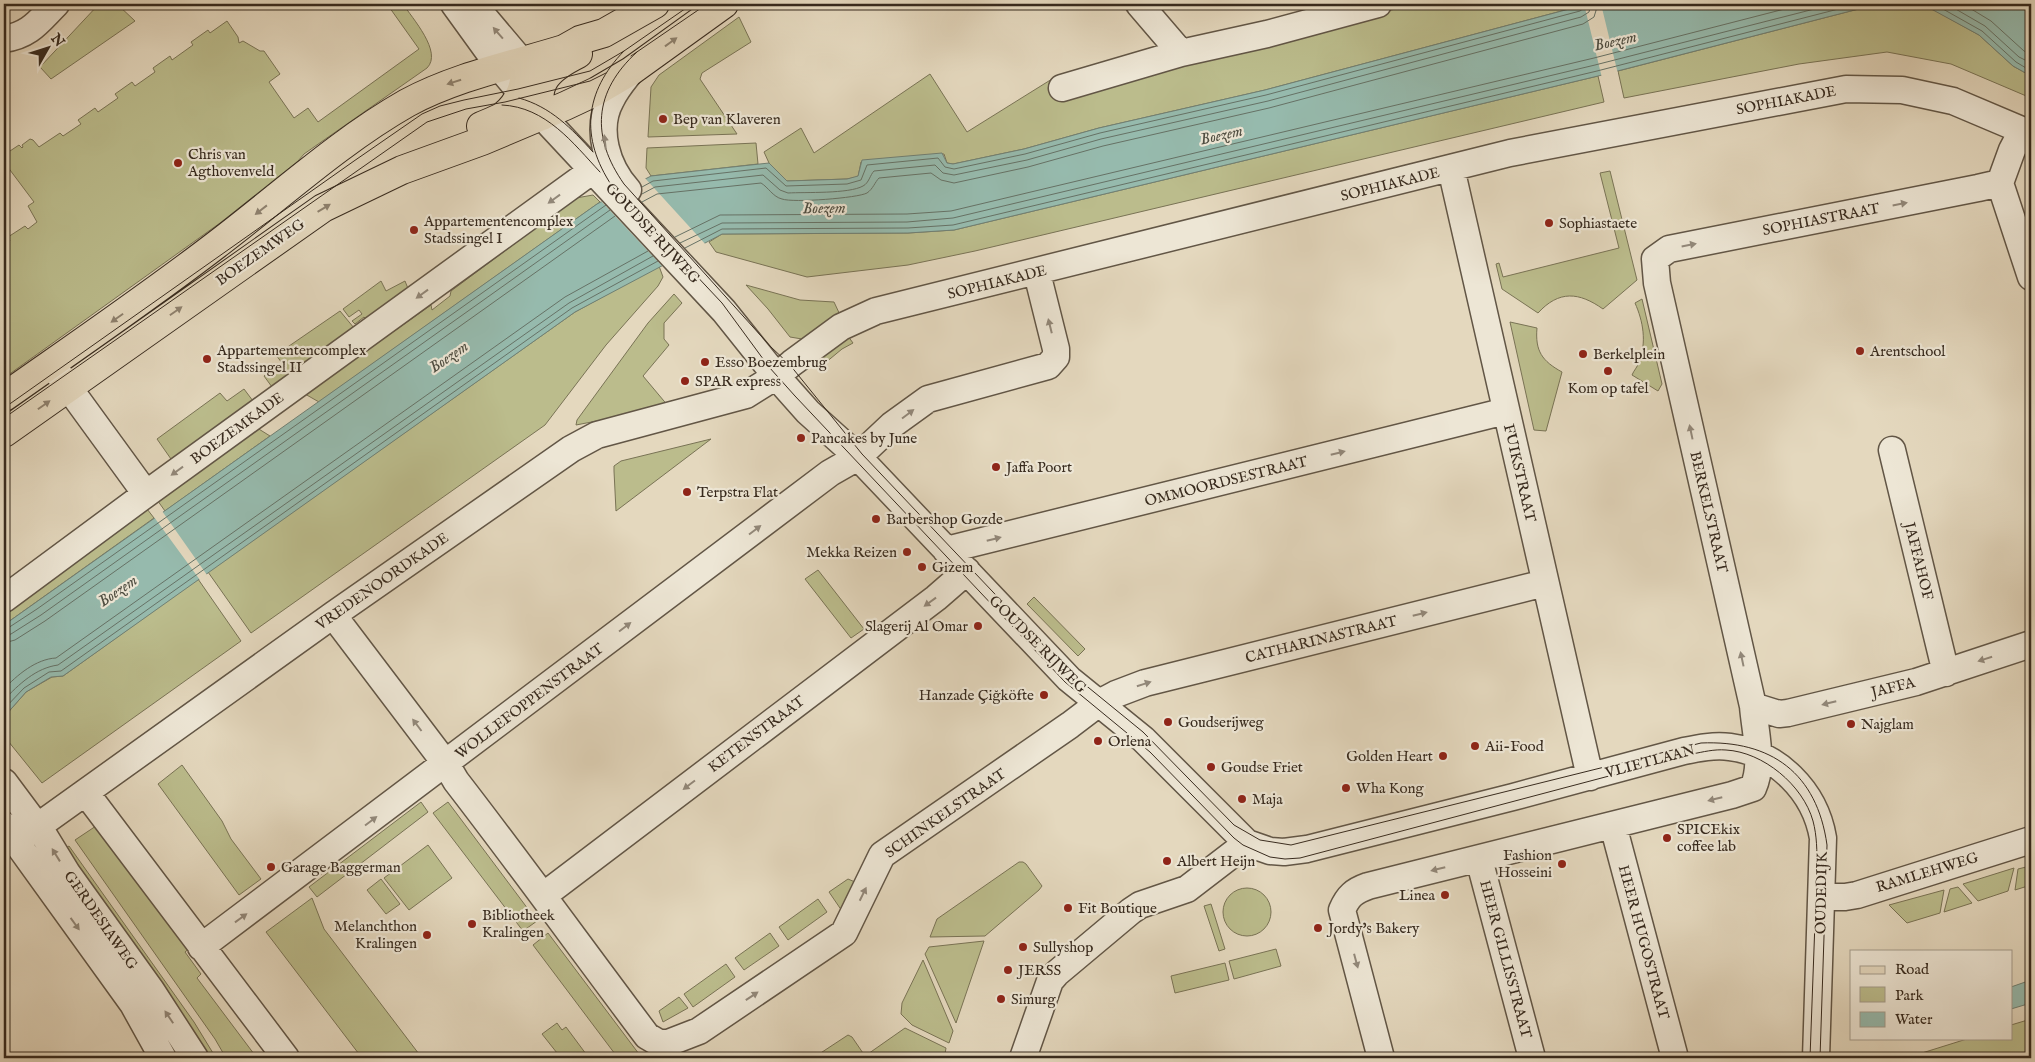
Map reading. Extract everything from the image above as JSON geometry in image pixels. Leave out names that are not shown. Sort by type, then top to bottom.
[{"type":"main road","points":[[542,116],[539,105],[539,93],[548,73],[558,64],[584,50],[604,33],[655,4]]},
{"type":"main road","name":"BOEZEMWEG","points":[[4,433],[323,208],[402,170],[482,141],[584,97],[631,71],[724,4]]},
{"type":"main road","name":"BOEZEMWEG","points":[[4,397],[119,317],[372,125],[407,103],[444,85],[512,65],[604,33]]},
{"type":"main road","points":[[402,170],[457,135],[500,118],[514,105],[521,92],[525,75],[512,65]]},
{"type":"street","points":[[4,39],[29,31],[56,4]]},
{"type":"street","points":[[454,4],[512,65]]},
{"type":"street","points":[[473,4],[512,65]]},
{"type":"street","points":[[1139,4],[1181,53]]},
{"type":"street","points":[[1062,88],[1181,53],[1267,34],[1350,7],[1378,4]]},
{"type":"street","name":"GOUDSE RIJWEG","points":[[619,188],[617,174],[605,145],[605,124],[610,100],[631,71]]},
{"type":"street","name":"SOPHIAKADE","points":[[784,369],[841,327],[865,315],[1525,150],[1846,88],[1902,90],[1953,101],[2026,132]]},
{"type":"street","name":"GOUDSE RIJWEG","points":[[521,92],[593,170],[619,188],[683,258],[724,310],[784,369],[815,418],[858,457],[1069,679],[1143,739],[1247,843]]},
{"type":"street","points":[[2026,132],[2012,150],[2000,183],[2031,278]]},
{"type":"street","name":"FUIKSTRAAT","points":[[1451,168],[1590,777]]},
{"type":"street","name":"BOEZEMKADE","points":[[4,599],[593,170]]},
{"type":"street","name":"SOPHIASTRAAT","points":[[1655,270],[1655,259],[1669,248],[2000,183]]},
{"type":"street","name":"BERKELSTRAAT","points":[[1655,270],[1753,706],[1757,767]]},
{"type":"street","name":"WOLLEFOPPENSTRAAT","points":[[201,947],[830,473],[858,457],[892,425],[928,399],[1048,366],[1056,357],[1056,349],[1037,273]]},
{"type":"street","points":[[51,364],[146,494]]},
{"type":"street","name":"VREDENOORDKADE","points":[[10,833],[37,827],[545,465],[588,439],[746,394],[784,369]]},
{"type":"street","name":"OMMOORDSESTRAAT","points":[[946,550],[1506,411]]},
{"type":"street","name":"JAFFAHOF","points":[[1892,450],[1946,673]]},
{"type":"street","name":"KETENSTRAAT","points":[[543,896],[936,598],[967,571]]},
{"type":"street","name":"CATHARINASTRAAT","points":[[1099,703],[1145,683],[1545,583]]},
{"type":"street","points":[[333,615],[446,764],[456,781],[531,877],[543,896]]},
{"type":"street","name":"JAFFA","points":[[1753,706],[1779,714],[1788,713],[1916,682],[2031,644]]},
{"type":"street","name":"SCHINKELSTRAAT","points":[[543,896],[647,1036],[659,1043],[668,1043],[699,1032],[844,933],[882,855],[1099,703]]},
{"type":"street","name":"VLIETLAAN","points":[[1247,843],[1270,851],[1301,850],[1590,777],[1684,751],[1708,747],[1734,748],[1757,767]]},
{"type":"street","name":"OUDEDIJK","points":[[1757,767],[1776,766],[1795,781],[1813,806],[1823,838],[1816,1058]]},
{"type":"street","points":[[1381,1058],[1342,910],[1348,898],[1354,892],[1363,888],[1753,788],[1757,767]]},
{"type":"street","name":"GERDESIAWEG","points":[[4,782],[171,1020],[195,1058]]},
{"type":"street","points":[[86,793],[286,1058]]},
{"type":"street","name":"HEER HUGOSTRAAT","points":[[1613,825],[1675,1058]]},
{"type":"street","name":"GERDESIAWEG","points":[[10,833],[133,1004],[163,1058]]},
{"type":"street","name":"RAMLEHWEG","points":[[1822,897],[1845,897],[1857,894],[2031,840]]},
{"type":"street","points":[[1023,1058],[1046,989],[1057,973],[1131,911],[1187,889],[1247,843]]},
{"type":"street","name":"HEER GILLISSTRAAT","points":[[1479,859],[1532,1058]]},
{"type":"green space","points":[[99,4],[117,4],[135,21],[51,79],[40,67]]},
{"type":"green space","points":[[387,4],[403,4],[419,26],[429,44],[431,53],[431,61],[427,68],[304,154],[298,161],[220,223],[4,378],[4,246],[10,241],[8,237],[25,226],[28,229],[37,222],[28,206],[34,202],[4,162],[4,155],[19,145],[22,148],[22,145],[30,139],[39,147],[60,133],[63,136],[81,124],[78,120],[95,108],[98,112],[118,98],[115,94],[132,82],[135,86],[155,72],[153,68],[170,56],[172,60],[193,45],[191,42],[208,30],[210,33],[227,21],[238,37],[239,43],[243,41],[260,51],[264,51],[280,74],[269,82],[294,118],[308,108],[318,122],[419,49]]},
{"type":"green space","points":[[1416,4],[1584,5],[1265,90],[1099,128],[1024,149],[953,164],[947,163],[944,154],[861,162],[858,177],[787,181],[769,163],[764,152],[801,128],[814,153],[930,74],[967,132],[1052,79],[1071,90],[1151,68]]},
{"type":"green space","points":[[1878,4],[1925,5],[1979,35],[2013,66],[2031,76],[2031,98],[1951,64],[1887,52],[1799,64],[1624,98],[1618,71]]},
{"type":"green space","points":[[739,17],[751,42],[702,73],[700,79],[737,134],[648,137],[651,87],[659,75]]},
{"type":"green space","points":[[1598,76],[1604,102],[975,251],[908,265],[807,277],[716,252],[709,242],[722,234],[908,233],[954,230]]},
{"type":"green space","points":[[756,143],[758,164],[651,176],[646,168],[647,148]]},
{"type":"green space","points":[[1610,171],[1637,280],[1603,309],[1586,299],[1569,296],[1554,300],[1538,313],[1502,289],[1496,264],[1499,263],[1503,277],[1619,248],[1600,173]]},
{"type":"green space","points":[[593,195],[600,202],[319,402],[305,394],[431,305],[432,310],[450,296],[451,291],[576,198]]},
{"type":"green space","points":[[659,266],[663,277],[658,286],[606,345],[545,425],[251,633],[208,572],[575,312]]},
{"type":"green space","points":[[381,281],[386,291],[405,281],[409,291],[367,320],[364,317],[355,324],[352,321],[362,314],[359,310],[349,317],[343,309]]},
{"type":"green space","points":[[746,285],[800,300],[834,302],[841,317],[802,339],[790,337]]},
{"type":"green space","points":[[674,294],[682,303],[664,323],[664,339],[669,345],[643,376],[669,407],[576,425],[577,420],[648,323]]},
{"type":"green space","points":[[1642,299],[1662,384],[1658,391],[1632,375],[1638,364],[1643,347],[1642,324],[1635,303]]},
{"type":"green space","points":[[340,311],[354,328],[272,387],[264,376],[282,363],[276,355]]},
{"type":"green space","points":[[1510,322],[1537,328],[1537,343],[1541,354],[1549,364],[1562,372],[1546,431],[1534,430]]},
{"type":"green space","points":[[845,332],[853,343],[842,349],[819,368],[816,364],[817,359]]},
{"type":"green space","points":[[244,389],[253,401],[171,459],[157,439],[220,393],[227,401]]},
{"type":"green space","points":[[254,426],[270,436],[165,511],[155,497]]},
{"type":"green space","points":[[711,439],[616,511],[614,466],[621,461]]},
{"type":"green space","points":[[144,505],[154,518],[4,625],[4,605]]},
{"type":"green space","points":[[818,570],[864,629],[851,638],[805,579]]},
{"type":"green space","points":[[198,579],[241,641],[42,783],[4,736],[4,717],[26,692],[52,677],[63,676]]},
{"type":"green space","points":[[1034,597],[1085,649],[1078,656],[1027,604]]},
{"type":"green space","points":[[182,765],[222,821],[231,839],[261,879],[239,895],[158,784]]},
{"type":"green space","points":[[421,802],[428,812],[317,897],[309,887]]},
{"type":"green space","points":[[448,802],[537,921],[523,931],[433,813]]},
{"type":"green space","points":[[99,824],[191,947],[185,952],[201,974],[197,978],[257,1058],[226,1058],[215,1039],[75,840]]},
{"type":"green space","points":[[428,845],[452,878],[409,910],[384,878]]},
{"type":"green space","points":[[69,846],[194,1022],[216,1058],[204,1058],[60,852]]},
{"type":"green space","points":[[1019,862],[1026,864],[1042,886],[985,936],[930,937],[937,919]]},
{"type":"green space","points":[[2026,867],[2031,872],[2031,885],[2015,890],[2018,869]]},
{"type":"green space","points":[[2014,868],[2008,891],[1978,901],[1963,884]]},
{"type":"green space","points":[[381,879],[400,904],[386,914],[367,890]]},
{"type":"green space","points":[[848,879],[855,882],[842,911],[829,892]]},
{"type":"green space","points":[[1958,887],[1972,903],[1944,912],[1950,889]]},
{"type":"green space","points":[[1247,888],[1256,890],[1264,895],[1269,903],[1271,912],[1269,921],[1264,929],[1256,934],[1247,936],[1238,934],[1230,929],[1225,921],[1223,912],[1225,903],[1230,895],[1238,890]]},
{"type":"green space","points":[[1944,890],[1940,913],[1907,923],[1889,905]]},
{"type":"green space","points":[[312,898],[324,929],[422,1058],[362,1058],[266,932]]},
{"type":"green space","points":[[818,899],[827,912],[788,940],[779,927]]},
{"type":"green space","points":[[1211,904],[1225,949],[1219,951],[1204,906]]},
{"type":"green space","points":[[548,933],[639,1054],[634,1058],[618,1058],[533,945]]},
{"type":"green space","points":[[770,933],[779,946],[744,970],[735,958]]},
{"type":"green space","points":[[984,941],[956,1023],[925,954],[929,947]]},
{"type":"green space","points":[[1276,949],[1281,966],[1234,979],[1229,961]]},
{"type":"green space","points":[[923,960],[953,1031],[949,1043],[912,1025],[901,1014],[902,1003]]},
{"type":"green space","points":[[1225,963],[1229,980],[1175,993],[1171,976]]},
{"type":"green space","points":[[726,964],[735,977],[693,1007],[684,994]]},
{"type":"green space","points":[[679,997],[688,1008],[663,1022],[659,1011]]},
{"type":"green space","points":[[2031,1019],[2031,1058],[1906,1058],[1964,1040],[2012,1040],[2012,1025]]},
{"type":"green space","points":[[557,1023],[562,1030],[566,1027],[589,1058],[561,1058],[542,1034]]},
{"type":"green space","points":[[905,1028],[946,1048],[945,1054],[939,1058],[813,1058],[848,1035],[852,1037],[865,1056]]},
{"type":"water","name":"Boezem","points":[[1588,4],[1878,4],[1598,76],[954,230],[908,233],[722,234],[575,312],[63,676],[51,677],[26,692],[4,717],[4,625],[597,204],[651,176],[769,163],[787,181],[847,179],[858,176],[862,160],[942,153],[947,163],[953,164],[1024,149],[1099,128],[1265,90]]},
{"type":"water","points":[[1922,4],[2031,4],[2031,76],[2013,66],[1979,35]]},
{"type":"water","points":[[2031,980],[2031,1003],[2012,1009],[2012,987]]},
{"type":"pier","points":[[1584,4],[1601,4],[1618,74],[1602,78]]},
{"type":"pier","points":[[644,177],[707,246],[663,267],[600,200]]},
{"type":"pier","points":[[162,511],[207,575],[200,580],[154,517]]},
{"type":"tram line","points":[[4,408],[422,114],[440,106],[590,71],[624,51],[692,4]]},
{"type":"tram line","points":[[631,56],[707,4]]},
{"type":"tram line","points":[[624,51],[601,83],[594,99],[591,116],[591,133],[595,150],[612,186],[722,303],[769,367],[795,396],[1065,682],[1150,752],[1234,838],[1243,845],[1270,857],[1300,858],[1692,754],[1713,750],[1726,750],[1754,757],[1780,773],[1791,783],[1808,808],[1813,821],[1817,867],[1810,1058]]},
{"type":"tram line","points":[[637,52],[622,67],[612,83],[605,99],[602,115],[602,132],[606,149],[613,166],[624,184],[771,347],[790,365],[862,454],[1067,670],[1143,732],[1234,825],[1260,840],[1291,845],[1701,743],[1726,744],[1749,748],[1769,755],[1786,766],[1801,780],[1813,798],[1822,820],[1827,845],[1820,1058]]},
{"type":"tram line","points":[[4,418],[427,122],[466,109],[505,102],[590,81],[606,73]]},
{"type":"tram line","points":[[519,98],[541,107],[560,119],[593,152]]},
{"type":"tram line","points":[[502,105],[518,107],[545,119],[569,139],[600,172]]},
{"type":"place","name":"Bep van Klaveren","points":[[663,119]]},
{"type":"place","name":"Chris van Agthovenveld","points":[[178,163]]},
{"type":"place","name":"Sophiastaete","points":[[1549,223]]},
{"type":"place","name":"Appartementencomplex Stadssingel I","points":[[414,230]]},
{"type":"place","name":"Arentschool","points":[[1860,351]]},
{"type":"place","name":"Berkelplein","points":[[1583,354]]},
{"type":"place","name":"Appartementencomplex Stadssingel II","points":[[207,359]]},
{"type":"place","name":"Esso Boezembrug","points":[[705,362]]},
{"type":"place","name":"Kom op tafel","points":[[1608,371]]},
{"type":"place","name":"SPAR express","points":[[685,381]]},
{"type":"place","name":"Pancakes by June","points":[[801,438]]},
{"type":"place","name":"Jaffa Poort","points":[[996,467]]},
{"type":"place","name":"Terpstra Flat","points":[[687,492]]},
{"type":"place","name":"Barbershop Gozde","points":[[876,519]]},
{"type":"place","name":"Mekka Reizen","points":[[907,552]]},
{"type":"place","name":"Gizem","points":[[922,567]]},
{"type":"place","name":"Slagerij Al Omar","points":[[978,626]]},
{"type":"place","name":"Hanzade Çiğköfte","points":[[1044,695]]},
{"type":"place","name":"Goudserijweg","points":[[1168,722]]},
{"type":"place","name":"Najglam","points":[[1851,724]]},
{"type":"place","name":"Orlena","points":[[1098,741]]},
{"type":"place","name":"Aii-Food","points":[[1475,746]]},
{"type":"place","name":"Golden Heart","points":[[1443,756]]},
{"type":"place","name":"Goudse Friet","points":[[1211,767]]},
{"type":"place","name":"Wha Kong","points":[[1346,788]]},
{"type":"place","name":"Maja","points":[[1242,799]]},
{"type":"place","name":"SPICEkix coffee lab","points":[[1667,838]]},
{"type":"place","name":"Albert Heijn","points":[[1167,861]]},
{"type":"place","name":"Fashion Hosseini","points":[[1562,864]]},
{"type":"place","name":"Garage Baggerman","points":[[271,867]]},
{"type":"place","name":"Linea","points":[[1445,895]]},
{"type":"place","name":"Fit Boutique","points":[[1068,908]]},
{"type":"place","name":"Bibliotheek Kralingen","points":[[472,924]]},
{"type":"place","name":"Jordy's Bakery","points":[[1318,928]]},
{"type":"place","name":"Melanchthon Kralingen","points":[[427,935]]},
{"type":"place","name":"Sullyshop","points":[[1023,947]]},
{"type":"place","name":"JERSS","points":[[1008,970]]},
{"type":"place","name":"Simurg","points":[[1001,999]]}]
